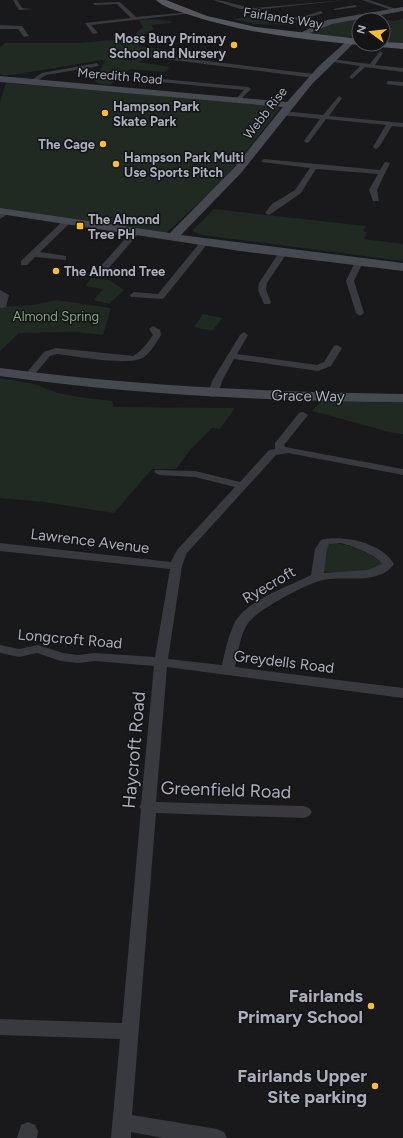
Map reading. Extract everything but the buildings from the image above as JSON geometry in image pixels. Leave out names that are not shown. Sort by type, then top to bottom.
[{"type":"main road","name":"Fairlands Way","points":[[160,0],[191,13],[222,21],[300,35],[351,41]]},
{"type":"main road","points":[[391,48],[403,46]]},
{"type":"street","points":[[14,0],[21,9],[30,9]]},
{"type":"street","points":[[215,0],[243,9],[257,9],[344,0]]},
{"type":"street","points":[[222,2],[238,0]]},
{"type":"street","points":[[364,0],[400,10]]},
{"type":"street","points":[[328,2],[341,8]]},
{"type":"street","points":[[95,4],[117,3],[135,19]]},
{"type":"street","points":[[335,9],[355,6]]},
{"type":"street","points":[[300,35],[330,22],[400,10]]},
{"type":"street","points":[[288,18],[305,17],[321,12]]},
{"type":"street","points":[[95,33],[87,24],[191,13]]},
{"type":"street","points":[[305,17],[330,22]]},
{"type":"street","points":[[0,27],[20,27],[26,36]]},
{"type":"street","name":"Webb Rise","points":[[172,237],[206,206],[314,76],[330,61],[351,45]]},
{"type":"street","points":[[372,66],[379,52]]},
{"type":"street","name":"Webb Rise","points":[[151,56],[314,76]]},
{"type":"street","points":[[330,61],[403,70]]},
{"type":"street","points":[[33,81],[44,74],[97,65]]},
{"type":"street","points":[[352,77],[364,65]]},
{"type":"street","name":"Meredith Road","points":[[0,79],[289,105]]},
{"type":"street","name":"Meredith Road","points":[[140,79],[248,89],[238,100]]},
{"type":"street","points":[[388,83],[403,84]]},
{"type":"street","points":[[307,141],[339,98]]},
{"type":"street","points":[[282,113],[390,124],[401,124],[403,117]]},
{"type":"street","points":[[376,146],[390,124]]},
{"type":"street","points":[[264,161],[382,172]]},
{"type":"street","points":[[376,199],[373,190],[387,163]]},
{"type":"street","points":[[269,213],[275,206],[298,191],[313,168],[316,167]]},
{"type":"street","points":[[2,214],[68,221],[283,253],[403,267]]},
{"type":"street","points":[[24,263],[68,221]]},
{"type":"street","points":[[104,268],[136,232]]},
{"type":"street","points":[[134,295],[160,297],[205,242]]},
{"type":"street","points":[[267,302],[262,290],[263,283],[283,253]]},
{"type":"street","points":[[33,254],[63,258]]},
{"type":"street","points":[[359,262],[350,281],[360,313]]},
{"type":"street","points":[[0,293],[5,295],[5,305]]},
{"type":"street","points":[[28,377],[47,354],[56,351],[125,359],[136,358],[142,355],[157,335],[157,332],[153,329]]},
{"type":"street","points":[[213,394],[217,381],[244,335]]},
{"type":"street","name":"Grace Way","points":[[231,356],[318,368],[328,364],[337,348]]},
{"type":"street","name":"Grace Way","points":[[0,372],[28,377],[116,387],[213,394],[403,398]]},
{"type":"street","name":"Haycroft Road","points":[[121,1130],[147,807],[161,662],[176,566],[181,552],[273,452],[280,449],[279,445],[303,415]]},
{"type":"street","points":[[280,449],[403,472]]},
{"type":"street","points":[[159,472],[195,474],[243,486]]},
{"type":"street","name":"Ryecroft","points":[[227,670],[239,628],[248,614],[259,606],[317,577],[371,573],[385,569],[388,564],[381,557],[344,541],[334,539],[325,542],[322,545],[317,577]]},
{"type":"street","name":"Lawrence Avenue","points":[[0,547],[176,566]]},
{"type":"street","name":"Longcroft Road","points":[[0,649],[19,653],[38,649],[61,657],[78,659],[95,657],[161,662]]},
{"type":"street","name":"Greydells Road","points":[[161,662],[403,693]]},
{"type":"street","name":"Greenfield Road","points":[[147,807],[304,812]]},
{"type":"street","points":[[0,1027],[129,1031]]},
{"type":"street","points":[[121,1130],[217,1138]]},
{"type":"green space","points":[[258,15],[263,16],[268,23],[290,22],[292,25],[255,24],[232,19]]},
{"type":"green space","points":[[152,19],[171,21],[171,23],[151,25],[154,29],[144,34],[141,44],[138,46],[178,51],[172,56],[152,54],[140,62],[170,67],[164,72],[130,69],[122,75],[112,74],[107,79],[116,80],[110,85],[99,84],[94,80],[105,61],[102,60],[12,75],[2,75],[0,73],[0,47],[5,43],[80,43],[131,38],[143,27],[139,20]]},
{"type":"green space","points":[[351,19],[351,40],[308,34],[322,25]]},
{"type":"green space","points":[[403,19],[403,45],[391,44],[391,20]]},
{"type":"green space","points":[[6,83],[271,105],[280,108],[224,180],[166,233],[0,209],[0,102]]},
{"type":"green space","points":[[214,209],[366,226],[363,231],[367,232],[364,239],[403,244],[403,261],[201,235],[192,231]]},
{"type":"green space","points":[[91,278],[109,280],[124,290],[109,304],[94,300],[103,289],[85,286]]},
{"type":"green space","name":"Almond Spring","points":[[56,300],[111,308],[103,335],[76,332],[19,333],[0,351],[0,307],[33,305]]},
{"type":"green space","points":[[203,314],[223,318],[212,331],[194,327]]},
{"type":"green space","points":[[0,378],[34,384],[58,393],[112,401],[114,407],[235,408],[220,429],[212,428],[191,449],[176,469],[152,469],[114,513],[43,502],[0,498]]},
{"type":"green space","points":[[322,400],[403,401],[403,434],[393,433],[312,411]]},
{"type":"green space","points":[[332,543],[344,545],[367,553],[380,561],[383,565],[371,570],[355,572],[338,573],[324,571],[327,546]]},
{"type":"place","name":"Moss Bury Primary School and Nursery","points":[[234,45]]},
{"type":"place","name":"Hampson Park Skate Park","points":[[105,113]]},
{"type":"place","name":"The Cage","points":[[103,144]]},
{"type":"place","name":"Hampson Park Multi Use Sports Pitch","points":[[116,164]]},
{"type":"place","name":"The Almond Tree PH","points":[[80,226]]},
{"type":"place","name":"The Almond Tree","points":[[56,271]]},
{"type":"place","name":"Fairlands Primary School","points":[[371,1006]]},
{"type":"place","name":"Fairlands Upper Site parking","points":[[375,1086]]}]
